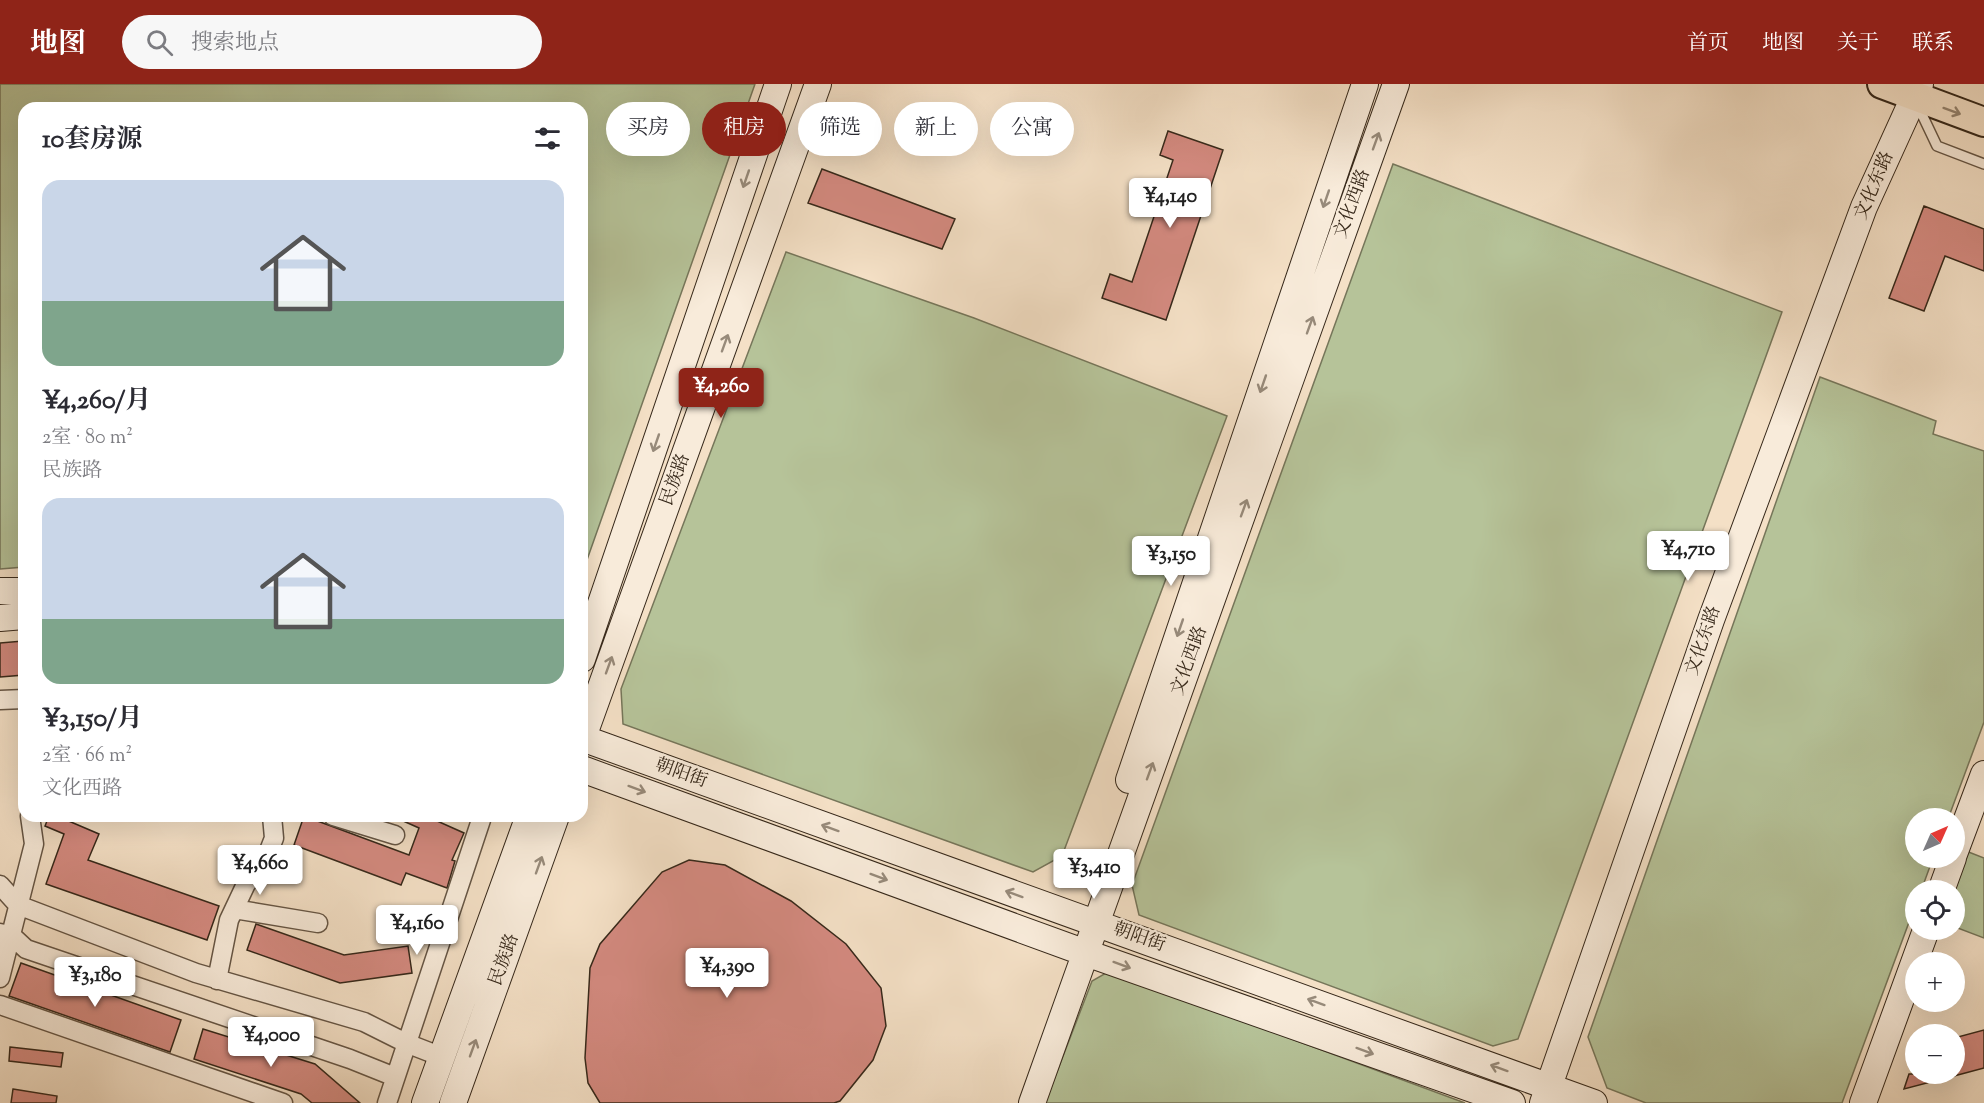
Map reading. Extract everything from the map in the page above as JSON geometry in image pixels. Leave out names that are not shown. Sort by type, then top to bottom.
[{"type":"main road","points":[[1904,88],[1984,122]]},
{"type":"street","name":"民族路","points":[[588,641],[778,84]]},
{"type":"street","name":"民族路","points":[[588,722],[818,84]]},
{"type":"street","name":"文化西路","points":[[1032,1103],[1079,950],[1365,84]]},
{"type":"street","name":"文化西路","points":[[1089,921],[1396,84]]},
{"type":"street","name":"文化东路","points":[[1539,1093],[1703,605],[1868,162],[1904,88]]},
{"type":"street","points":[[0,591],[18,591]]},
{"type":"street","points":[[0,618],[18,616]]},
{"type":"street","points":[[0,700],[18,699]]},
{"type":"street","name":"朝阳街","points":[[588,741],[1089,921],[1539,1093],[1594,1103]]},
{"type":"street","name":"朝阳街","points":[[588,771],[1079,950],[1512,1103]]},
{"type":"street","points":[[1965,826],[1984,774]]},
{"type":"street","points":[[0,978],[5,934],[18,905],[34,844],[31,822]]},
{"type":"street","points":[[217,980],[230,920],[246,884],[265,861],[274,838],[273,822]]},
{"type":"street","points":[[353,822],[395,835]]},
{"type":"street","points":[[387,1103],[476,822]]},
{"type":"street","name":"民族路","points":[[425,1103],[527,822]]},
{"type":"street","name":"民族路","points":[[453,1103],[554,822]]},
{"type":"street","points":[[0,885],[18,905],[196,973],[364,1022],[406,1043],[442,1057]]},
{"type":"street","points":[[234,909],[318,923]]},
{"type":"street","points":[[5,934],[26,949],[350,1059],[395,1077]]},
{"type":"street","points":[[1863,1103],[1922,940]]},
{"type":"street","name":"文化西路","points":[[1016,1103],[1079,950]]},
{"type":"street","points":[[0,1005],[283,1103]]},
{"type":"lane","points":[[1904,88],[1937,146],[1984,165]]},
{"type":"green space","points":[[0,84],[755,84],[749,102],[702,102],[702,156],[730,156],[588,557],[588,102],[18,102],[18,568],[0,569]]},
{"type":"green space","points":[[1393,164],[1782,312],[1518,1039],[1493,1046],[1139,915],[1132,885]]},
{"type":"green space","points":[[786,252],[974,318],[1227,416],[1062,856],[1033,872],[623,724],[621,689]]},
{"type":"green space","points":[[1820,377],[1936,421],[1933,434],[1984,451],[1984,722],[1952,808],[1905,808],[1905,868],[1929,868],[1925,880],[1905,880],[1905,933],[1842,1103],[1646,1103],[1607,1088],[1588,1037]]},
{"type":"green space","points":[[1966,851],[1984,858],[1984,938],[1965,931],[1965,880],[1957,880],[1961,868],[1965,868]]},
{"type":"green space","points":[[1106,973],[1465,1103],[1045,1103],[1092,981]]},
{"type":"building","points":[[1168,131],[1223,150],[1166,320],[1102,298],[1110,274],[1132,282],[1173,160],[1160,155]]},
{"type":"building","points":[[822,169],[955,219],[942,249],[808,203]]},
{"type":"building","points":[[1924,206],[1984,229],[1984,271],[1945,256],[1924,311],[1889,298]]},
{"type":"building","points":[[18,641],[18,676],[0,677],[0,643]]},
{"type":"building","points":[[47,822],[71,822],[99,834],[88,860],[219,906],[207,940],[46,884],[64,834],[45,826]]},
{"type":"building","points":[[302,822],[320,822],[409,855],[419,828],[406,822],[439,822],[464,833],[452,860],[455,861],[447,888],[406,873],[401,885],[294,845]]},
{"type":"building","points":[[689,860],[725,865],[791,901],[846,944],[881,988],[886,1026],[873,1060],[840,1101],[834,1103],[600,1103],[588,1083],[585,1058],[590,968],[600,944],[662,872]]},
{"type":"building","points":[[378,909],[431,914],[429,928],[377,923]]},
{"type":"building","points":[[256,924],[344,955],[408,946],[412,973],[340,983],[247,950]]},
{"type":"building","points":[[21,963],[181,1020],[170,1052],[9,996]]},
{"type":"building","points":[[203,1029],[315,1064],[360,1103],[312,1103],[301,1094],[194,1059]]},
{"type":"building","points":[[1984,1030],[1984,1068],[1965,1073],[1965,1035]]},
{"type":"building","points":[[10,1047],[63,1053],[61,1067],[9,1061]]},
{"type":"building","points":[[1906,1084],[1923,1084],[1904,1089]]},
{"type":"building","points":[[13,1089],[57,1096],[56,1103],[11,1103]]}]
